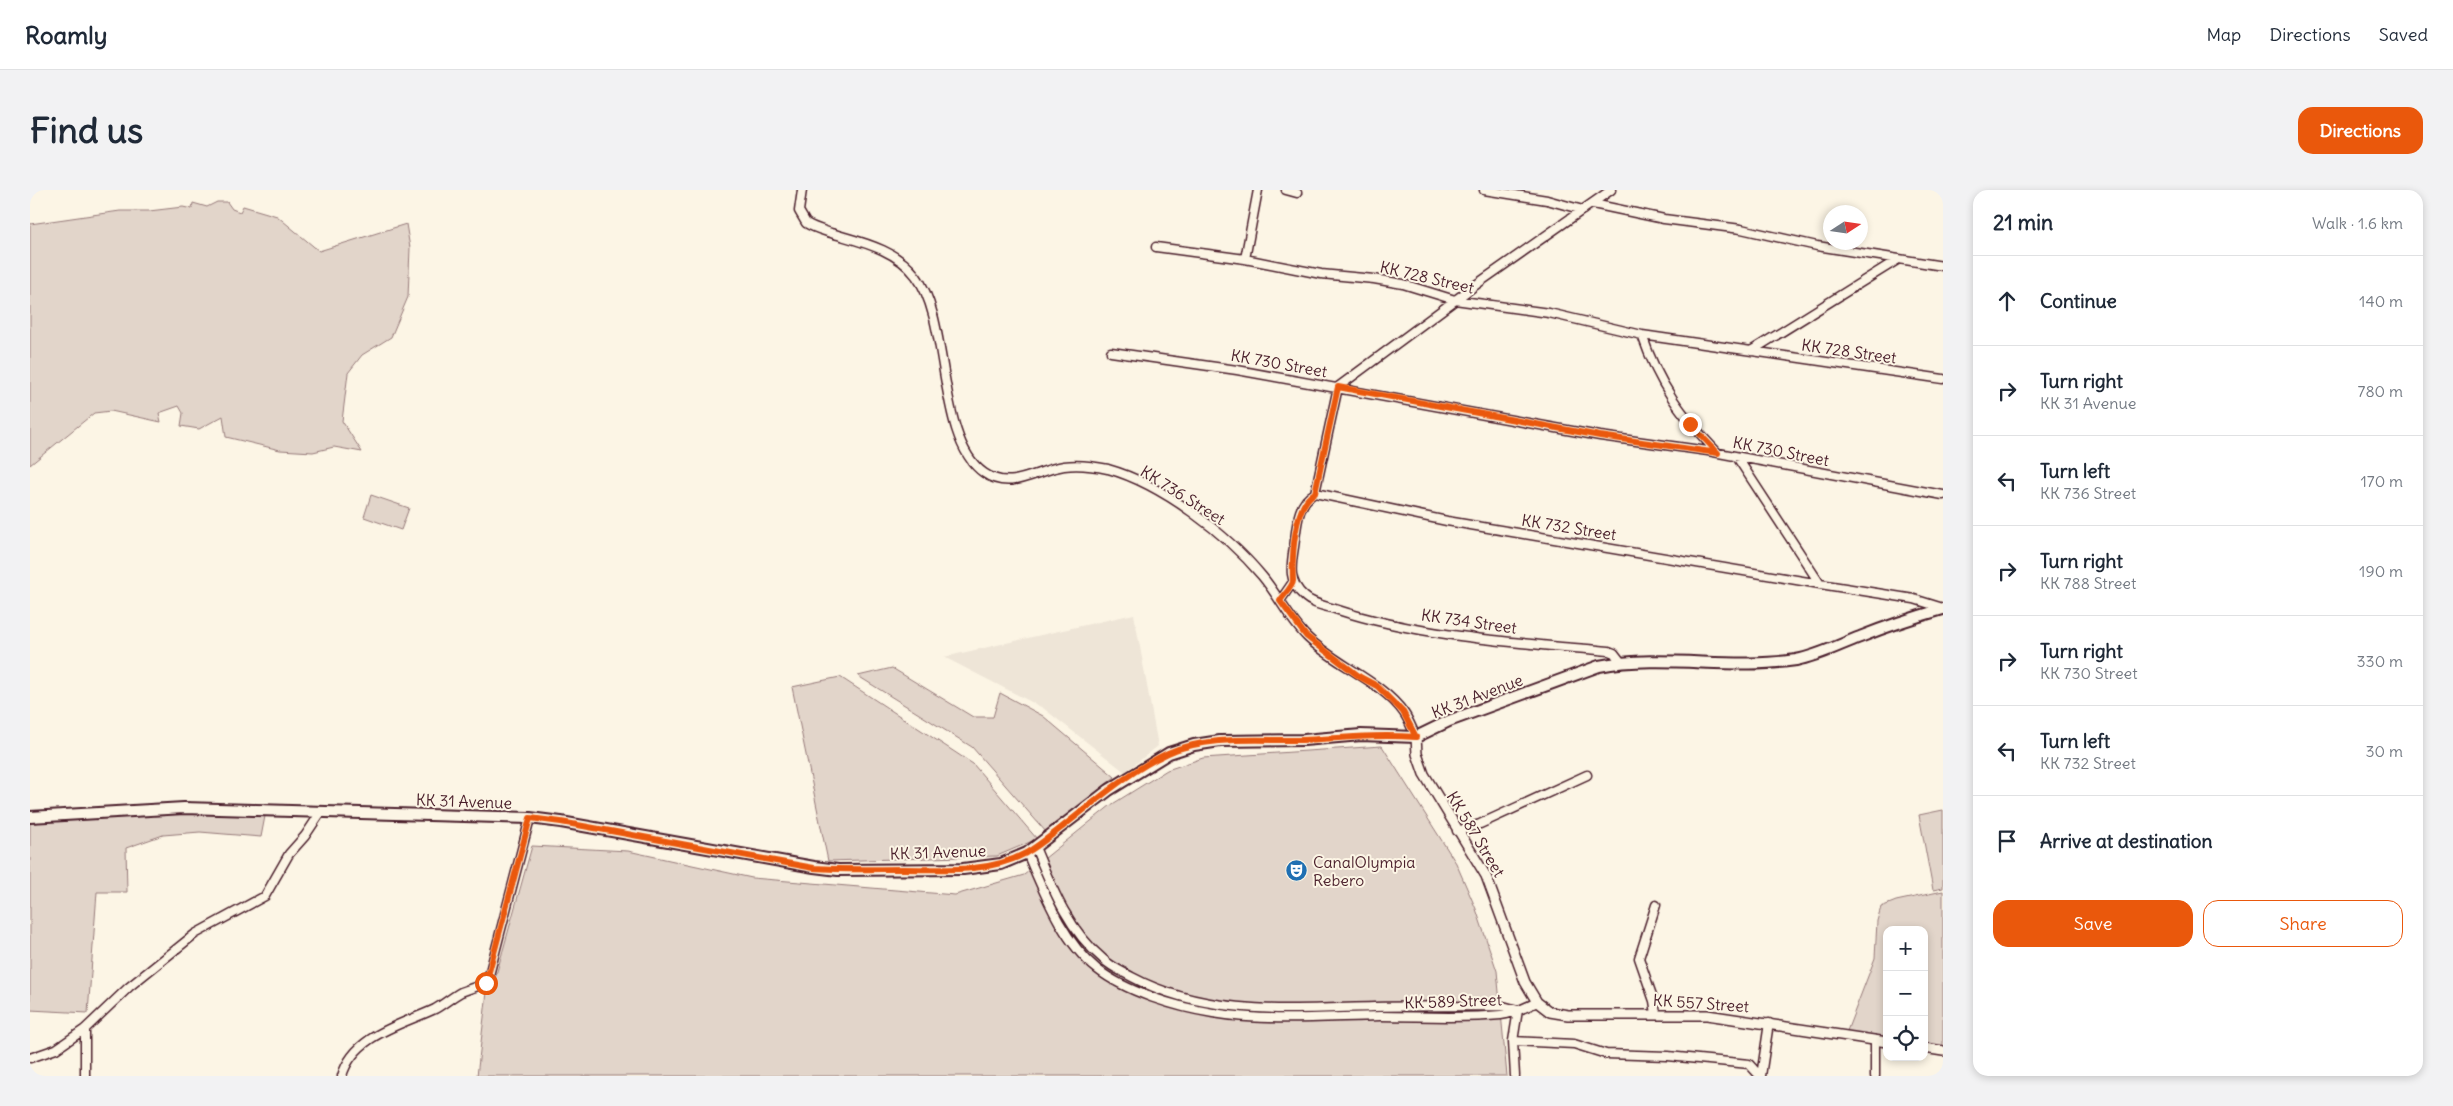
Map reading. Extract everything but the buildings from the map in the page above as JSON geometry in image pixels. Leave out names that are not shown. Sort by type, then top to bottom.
[{"type":"main road","name":"KK 31 Avenue","points":[[30,817],[184,808],[530,818],[580,825],[814,868],[838,870],[963,869],[1001,864],[1031,850],[1109,790],[1143,768],[1168,753],[1194,745],[1220,741],[1304,740],[1361,735],[1416,737],[1449,721],[1599,666],[1621,662],[1662,660],[1768,663],[1798,660],[1831,650],[1896,623],[1943,608]]},
{"type":"street","name":"KK 736 Street","points":[[802,190],[799,211],[806,223],[880,248],[904,263],[916,276],[930,308],[957,431],[968,456],[975,466],[999,480],[1024,479],[1048,470],[1081,466],[1111,470],[1134,479],[1168,498],[1222,534],[1246,557],[1306,636],[1360,677],[1377,686],[1403,712],[1416,737]]},
{"type":"street","points":[[1246,259],[1258,190]]},
{"type":"street","points":[[1286,190],[1296,193]]},
{"type":"street","points":[[1484,190],[1547,200],[1583,210]]},
{"type":"street","points":[[1280,601],[1293,582],[1292,565],[1300,514],[1305,500],[1315,493],[1338,387],[1455,300],[1611,190]]},
{"type":"street","points":[[1593,204],[1664,219],[1741,229],[1897,260],[1943,266]]},
{"type":"street","name":"KK 728 Street","points":[[1156,247],[1246,259],[1306,271],[1403,284],[1455,300],[1549,313],[1642,335],[1943,379]]},
{"type":"street","name":"KK 728 Street","points":[[1751,351],[1897,260]]},
{"type":"street","points":[[1642,335],[1656,372],[1672,400],[1690,424],[1718,453]]},
{"type":"street","name":"KK 730 Street","points":[[1111,352],[1338,387],[1600,436],[1718,453],[1943,495]]},
{"type":"street","points":[[1737,457],[1820,584]]},
{"type":"street","name":"KK 732 Street","points":[[1315,493],[1447,521],[1914,598],[1943,608]]},
{"type":"street","name":"KK 734 Street","points":[[1293,582],[1310,601],[1385,622],[1459,635],[1609,651],[1614,653],[1621,662]]},
{"type":"street","name":"KK 587 Street","points":[[1416,737],[1417,754],[1424,774],[1486,876],[1525,982],[1537,1002]]},
{"type":"street","points":[[1457,831],[1480,824],[1587,775]]},
{"type":"street","points":[[30,1058],[56,1049],[85,1029],[129,987],[195,934],[265,896],[284,862],[321,812]]},
{"type":"street","points":[[342,1076],[346,1063],[361,1046],[381,1032],[437,1008],[460,993],[486,983],[530,818]]},
{"type":"street","name":"KK 589 Street","points":[[1031,850],[1062,909],[1088,945],[1104,960],[1118,969],[1173,995],[1215,1006],[1288,1010],[1503,1006],[1518,1010]]},
{"type":"street","points":[[1656,905],[1639,958],[1654,1001],[1656,1014]]},
{"type":"street","points":[[1515,1076],[1513,1041],[1518,1010],[1537,1002]]},
{"type":"street","name":"KK 557 Street","points":[[1537,1002],[1550,1012],[1568,1014],[1707,1015],[1883,1041]]},
{"type":"street","points":[[1761,1076],[1769,1023]]},
{"type":"street","points":[[85,1029],[85,1076]]},
{"type":"street","points":[[1875,1040],[1875,1076]]},
{"type":"street","points":[[1513,1041],[1574,1044],[1606,1054],[1659,1055],[1749,1064],[1761,1076]]},
{"type":"street","points":[[1928,1049],[1943,1051]]},
{"type":"shaded area","points":[[217,202],[227,202],[232,209],[240,212],[243,206],[277,216],[319,251],[406,224],[410,248],[408,297],[391,337],[362,355],[348,373],[342,421],[362,452],[334,447],[313,452],[280,450],[226,437],[223,416],[199,429],[181,426],[183,413],[179,406],[159,413],[161,422],[111,411],[94,413],[30,465],[30,224],[120,211],[149,211],[183,207],[192,209],[193,203],[207,207]]},
{"type":"shaded area","points":[[371,495],[409,508],[401,530],[364,517]]},
{"type":"shaded area","points":[[1134,614],[1158,746],[1125,772],[1043,708],[944,657]]},
{"type":"shaded area","points":[[892,668],[973,717],[993,717],[1000,693],[1043,716],[1115,777],[1046,832],[972,747],[858,676]]},
{"type":"shaded area","points":[[840,677],[973,764],[1037,839],[997,856],[828,861],[792,687]]},
{"type":"shaded area","points":[[1382,746],[1456,863],[1476,909],[1497,971],[1507,1076],[477,1076],[487,992],[493,986],[532,846],[628,851],[752,878],[955,895],[1024,875],[1111,805],[1167,770],[1203,758]]},
{"type":"shaded area","points":[[1943,810],[1943,888],[1933,890],[1919,815]]},
{"type":"shaded area","points":[[164,811],[266,811],[261,837],[200,832],[163,835],[126,848],[127,892],[97,892],[88,1013],[30,1010],[30,820]]},
{"type":"shaded area","points":[[1943,891],[1943,1048],[1928,1046],[1928,926],[1883,926],[1883,1037],[1847,1031],[1875,958],[1877,921],[1881,907],[1896,901]]},
{"type":"place","name":"CanalOlympia Rebero","points":[[1297,871]]},
{"type":"route","points":[[486,983],[530,818],[646,836],[814,868],[838,870],[963,869],[1001,864],[1027,853],[1109,790],[1143,768],[1168,753],[1194,745],[1220,741],[1304,740],[1361,735],[1416,737],[1403,712],[1377,686],[1360,677],[1306,636],[1280,601],[1293,582],[1291,577],[1292,565],[1300,514],[1305,500],[1315,493],[1338,387],[1423,405],[1600,436],[1718,453],[1690,424]]}]
